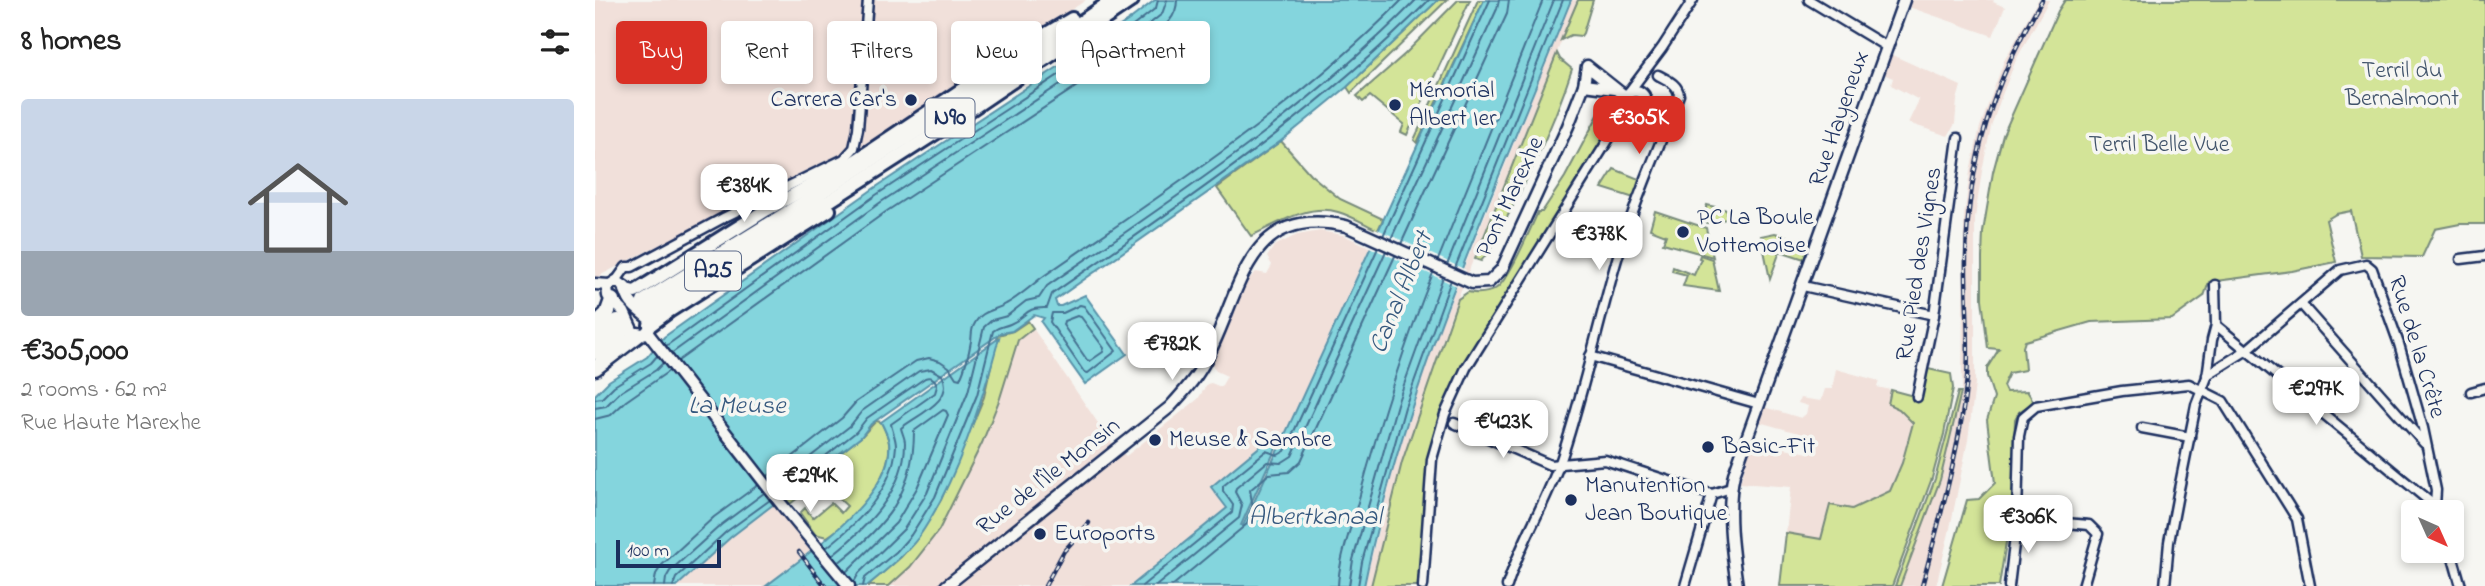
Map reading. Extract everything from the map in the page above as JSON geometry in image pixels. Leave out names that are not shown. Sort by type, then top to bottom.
[{"type":"highway","name":"A25","points":[[595,368],[639,323],[819,194]]},
{"type":"highway","name":"A25","points":[[595,352],[775,231]]},
{"type":"highway","points":[[595,325],[607,314],[617,291]]},
{"type":"highway","name":"A25","points":[[595,339],[639,323]]},
{"type":"main road","points":[[977,93],[1100,0]]},
{"type":"main road","name":"N90","points":[[819,194],[977,93],[1113,0]]},
{"type":"main road","name":"N90","points":[[775,231],[957,114],[1122,0]]},
{"type":"main road","name":"N90","points":[[775,231],[899,157],[1132,0]]},
{"type":"main road","name":"N90","points":[[617,291],[635,292],[766,210],[854,162],[1072,19]]},
{"type":"main road","name":"N90","points":[[639,323],[669,311],[810,224],[899,157]]},
{"type":"street","points":[[617,291],[623,270],[844,159],[852,152],[859,123],[868,0]]},
{"type":"street","points":[[1423,586],[1432,459],[1445,414],[1466,368],[1620,121],[1627,98],[1693,0]]},
{"type":"street","points":[[1809,0],[1887,47]]},
{"type":"street","name":"Rue Hayeneux","points":[[1731,488],[1904,0]]},
{"type":"street","name":"Pont Marexhe","points":[[1369,236],[1469,281],[1489,282],[1502,269],[1584,85],[1587,66],[1614,89]]},
{"type":"street","points":[[1507,586],[1520,550],[1559,466],[1618,257],[1639,194],[1679,95],[1674,85],[1658,75]]},
{"type":"street","points":[[1584,85],[1614,89],[1627,98]]},
{"type":"street","name":"Rue Pied des Vignes","points":[[1917,397],[1934,315],[1958,138]]},
{"type":"street","name":"Rue de l'Île Monsin","points":[[946,586],[1170,407],[1204,364],[1247,265],[1260,245],[1296,224],[1309,221],[1346,226],[1369,236]]},
{"type":"street","points":[[2461,259],[2485,256]]},
{"type":"street","name":"Rue de la Crête","points":[[2301,304],[2340,270],[2366,264],[2372,269],[2399,344],[2436,500]]},
{"type":"street","points":[[595,284],[617,291],[639,323],[782,505],[849,586]]},
{"type":"street","points":[[2165,586],[2169,542],[2196,405],[2207,375],[2216,325],[2214,285]]},
{"type":"street","points":[[1803,286],[1934,315]]},
{"type":"street","points":[[595,289],[617,291]]},
{"type":"street","points":[[2207,375],[2247,350],[2301,304],[2425,445]]},
{"type":"street","points":[[2216,325],[2425,500]]},
{"type":"street","points":[[1590,356],[1759,404]]},
{"type":"street","points":[[2009,586],[2017,519],[2019,436],[2023,417],[2036,406],[2122,391],[2189,384],[2223,401],[2297,519],[2311,586]]},
{"type":"street","points":[[2471,392],[2485,388]]},
{"type":"street","points":[[1454,423],[1550,465],[1605,460],[1712,494],[1731,488],[1733,557],[1737,586]]},
{"type":"street","points":[[2142,428],[2190,437]]},
{"type":"street","points":[[1685,586],[1712,494]]},
{"type":"street","points":[[2017,519],[2089,525],[2095,528],[2098,534],[2083,586]]},
{"type":"street","points":[[2455,564],[2461,586]]},
{"type":"shaded area","points":[[595,0],[1086,0],[1042,30],[1042,21],[951,21],[951,84],[961,84],[878,140],[836,156],[758,194],[595,278]]},
{"type":"shaded area","points":[[1571,0],[1578,0],[1451,315],[1402,462],[1371,586],[1364,586],[1396,460],[1430,353]]},
{"type":"shaded area","points":[[1908,0],[1994,0],[1993,2],[2005,7],[1993,36],[1906,6]]},
{"type":"shaded area","points":[[2038,0],[2049,0],[2016,60],[2002,95],[1991,127],[1982,171],[1975,218],[1975,384],[1968,440],[1949,533],[1936,586],[1900,586],[1940,480],[1962,389],[1964,216],[1980,127],[2004,61]]},
{"type":"shaded area","points":[[1890,54],[1961,86],[1955,124],[1948,136],[1908,123],[1919,100],[1891,85],[1893,78],[1883,74]]},
{"type":"shaded area","points":[[1320,231],[1343,235],[1370,247],[1243,526],[1212,487],[1227,508],[1131,586],[867,586],[999,339],[998,335],[1012,331],[1028,321],[1111,442],[1126,456],[1198,399],[1207,384],[1221,387],[1227,376],[1216,371],[1211,363],[1248,280],[1256,272],[1267,274],[1272,265],[1267,257],[1274,246],[1297,235]]},
{"type":"shaded area","points":[[1836,369],[1879,381],[1877,387],[1891,390],[1888,404],[1899,409],[1913,423],[1902,463],[1890,491],[1852,509],[1821,539],[1786,533],[1791,487],[1740,483],[1751,444],[1755,446],[1757,442],[1808,453],[1812,437],[1759,422],[1764,407],[1801,418],[1806,414],[1808,406],[1798,403],[1800,398],[1821,401],[1825,389],[1832,389]]},
{"type":"shaded area","points":[[778,501],[842,586],[677,586],[731,537]]},
{"type":"green space","points":[[1438,0],[1447,0],[1351,93],[1347,87]]},
{"type":"green space","points":[[1458,0],[1470,0],[1407,135],[1401,132],[1404,124],[1370,96],[1363,102],[1357,96],[1405,54]]},
{"type":"green space","points":[[1478,0],[1484,0],[1417,143],[1414,140]]},
{"type":"green space","points":[[1578,0],[1593,0],[1583,33],[1581,36],[1571,35],[1561,40]]},
{"type":"green space","name":"Terril Belle Vue","points":[[2065,0],[2485,0],[2485,224],[2460,224],[2435,229],[2422,257],[2361,256],[2351,211],[2336,214],[2326,220],[2336,262],[2209,282],[2204,296],[2172,319],[2091,322],[2025,341],[2025,370],[2009,373],[2003,386],[2006,392],[2027,391],[2034,402],[2019,412],[2015,419],[2011,532],[2006,542],[1999,586],[1942,586],[1967,500],[1979,499],[1995,483],[1987,420],[1994,398],[1987,368],[1999,349],[1988,348],[1982,299],[1983,232],[1993,172],[2003,135]]},
{"type":"green space","points":[[1557,53],[1572,69],[1555,117],[1524,185],[1489,251],[1481,261],[1475,259]]},
{"type":"green space","points":[[1614,97],[1620,111],[1602,156],[1470,368],[1448,417],[1436,464],[1427,586],[1371,586],[1402,462],[1458,299],[1468,292],[1488,292],[1501,284],[1519,254],[1538,212],[1542,212],[1565,177],[1604,104]]},
{"type":"green space","points":[[1281,141],[1310,174],[1340,199],[1383,219],[1378,230],[1338,212],[1315,210],[1293,216],[1251,236],[1217,188]]},
{"type":"green space","points":[[1614,169],[1639,179],[1634,198],[1602,188]]},
{"type":"green space","points":[[1707,205],[1727,210],[1726,214],[1731,218],[1707,223],[1702,221]]},
{"type":"green space","name":"PC La Boule Vottemoise","points":[[1655,211],[1706,228],[1713,257],[1663,243],[1666,235],[1650,229]]},
{"type":"green space","points":[[1775,233],[1810,243],[1804,259],[1780,251],[1770,279],[1761,236]]},
{"type":"green space","points":[[1700,255],[1712,259],[1719,291],[1683,286],[1687,275],[1672,271],[1673,267],[1694,275],[1701,259]]},
{"type":"green space","points":[[1028,321],[1033,328],[1018,340],[1000,398],[982,443],[939,530],[910,567],[889,586],[867,586],[901,557],[917,539],[941,500],[984,397],[998,335],[1013,331]]},
{"type":"green space","points":[[1928,369],[1951,374],[1953,388],[1932,478],[1892,586],[1780,586],[1786,533],[1821,539],[1830,505],[1852,509],[1890,491],[1902,463],[1913,423],[1899,409],[1888,404],[1891,390],[1921,398]]},
{"type":"green space","points":[[1958,392],[1961,392],[1940,480],[1900,586],[1895,586],[1935,479]]},
{"type":"green space","points":[[876,421],[881,422],[889,443],[888,456],[878,483],[859,509],[838,530],[827,537],[815,534],[800,513],[805,508],[813,518],[831,503],[841,513],[847,506],[833,493],[845,483],[834,471],[790,504],[784,497],[861,437]]},
{"type":"water","name":"La Meuse","points":[[1155,0],[1438,0],[1347,87],[1281,141],[1055,300],[1057,306],[1061,306],[1085,295],[1127,354],[1085,384],[1041,322],[1044,318],[1034,315],[1012,331],[1001,333],[871,424],[861,437],[731,537],[677,586],[595,586],[595,395],[609,381],[647,357],[664,337],[873,189],[1032,84],[1042,84],[1042,77],[1056,68],[1056,84],[1210,84],[1210,21],[1129,20]]},
{"type":"water","name":"Albertkanaal","points":[[1484,0],[1571,0],[1482,216],[1427,362],[1382,510],[1364,586],[1131,586],[1227,508],[1211,487],[1269,439],[1276,448],[1241,525],[1243,526]]},
{"type":"water","points":[[999,338],[985,389],[956,468],[932,517],[907,551],[867,586],[766,586],[844,523],[863,504],[878,483],[887,463],[889,442],[881,422]]},
{"type":"pier","points":[[1375,228],[1466,270],[1459,287],[1367,246]]},
{"type":"pier","points":[[659,338],[786,500],[776,508],[650,348]]},
{"type":"railway","points":[[1922,586],[1949,483],[1964,404],[1968,363],[1968,221],[1978,155],[1997,92],[2042,0]]},
{"type":"railway","points":[[1045,586],[1064,551],[1089,523]]},
{"type":"railway","points":[[799,552],[825,586]]},
{"type":"place","name":"Carrera Car's","points":[[911,100]]},
{"type":"place","name":"Mémorial Albert Ier","points":[[1395,105]]},
{"type":"place","name":"PC La Boule Vottemoise","points":[[1683,232]]},
{"type":"place","name":"Meuse & Sambre","points":[[1155,440]]},
{"type":"place","name":"Basic-Fit","points":[[1708,447]]},
{"type":"place","name":"Manutention Jean Boutique","points":[[1571,500]]},
{"type":"place","name":"Euroports","points":[[1040,534]]},
{"type":"park label","name":"Terril du Bernalmont","points":[[2402,85]]},
{"type":"water label","name":"Canal Albert","points":[[1402,293]]}]
